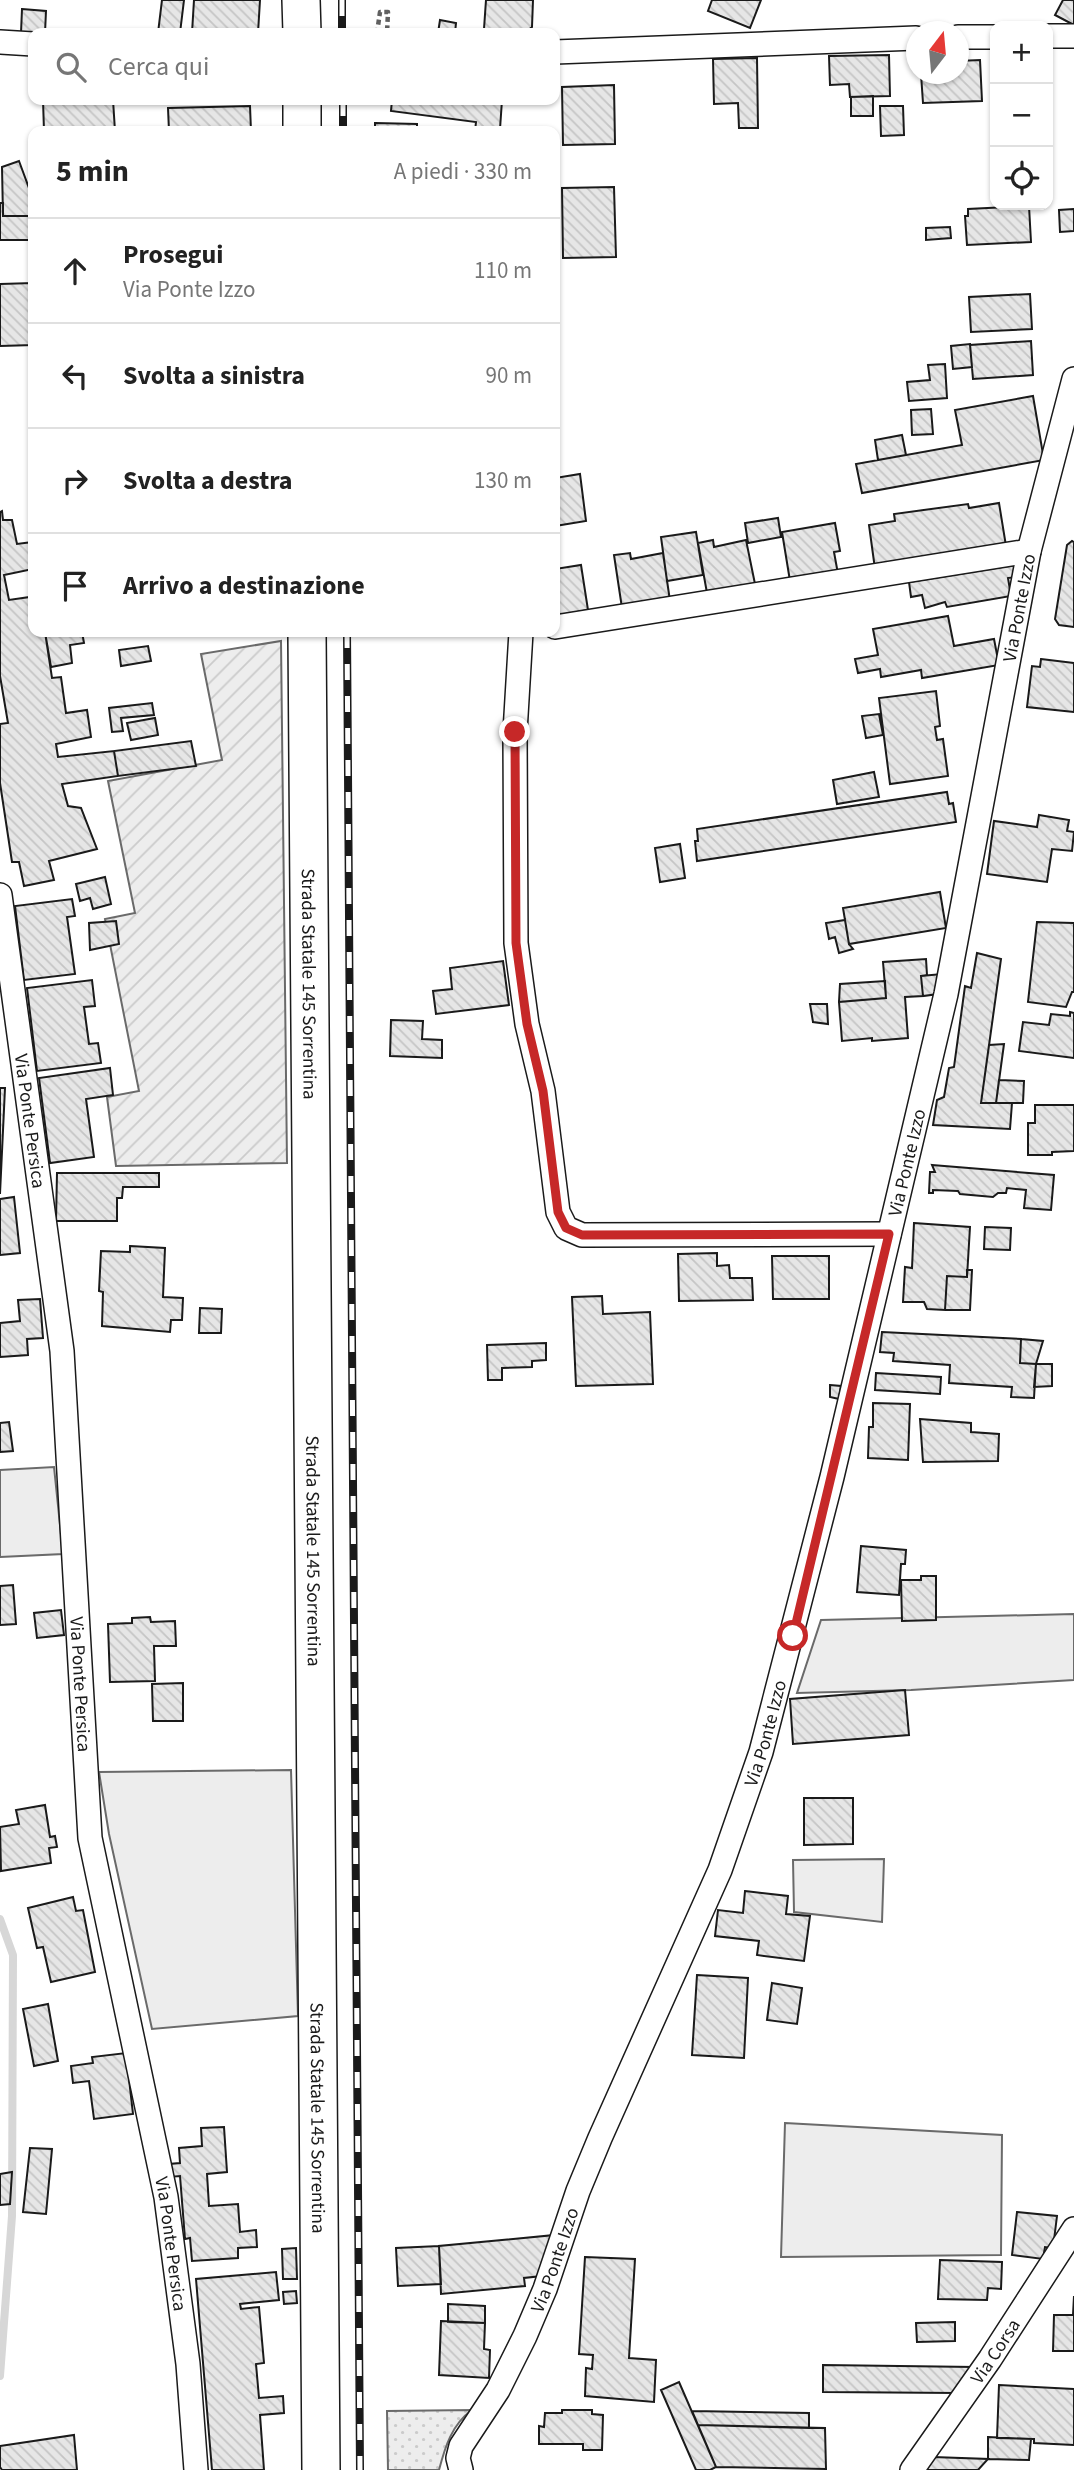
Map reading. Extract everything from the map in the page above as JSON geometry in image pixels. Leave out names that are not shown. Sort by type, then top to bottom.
[{"type":"highway","points":[[301,0],[302,28]]},
{"type":"highway","points":[[302,105],[303,126]]},
{"type":"highway","name":"Strada Statale 145 Sorrentina","points":[[307,637],[321,2470]]},
{"type":"street","points":[[1053,36],[1074,36]]},
{"type":"street","points":[[969,37],[990,37]]},
{"type":"street","points":[[560,52],[906,38]]},
{"type":"street","points":[[0,42],[28,44]]},
{"type":"street","name":"Via Ponte Izzo","points":[[461,2470],[458,2459],[461,2446],[498,2390],[525,2336],[600,2138],[720,1870],[761,1752],[793,1636],[946,994],[1029,551],[1074,379]]},
{"type":"street","points":[[560,626],[1029,551]]},
{"type":"street","points":[[523,637],[515,732],[516,943],[527,1024],[543,1091],[558,1212],[566,1228],[582,1235],[889,1234]]},
{"type":"street","name":"Via Ponte Persica","points":[[0,895],[62,1351],[90,1838],[166,2197],[188,2364],[196,2470]]},
{"type":"street","name":"Via Corsa","points":[[912,2470],[990,2359],[1074,2229]]},
{"type":"path","points":[[378,28],[380,12],[388,12],[387,28]]},
{"type":"shaded area","points":[[281,641],[287,1163],[116,1166],[107,1097],[139,1091],[105,919],[135,913],[108,781],[222,760],[201,654]]},
{"type":"shaded area","points":[[54,1467],[63,1554],[0,1557],[0,1470]]},
{"type":"shaded area","points":[[1074,1614],[1074,1680],[911,1690],[797,1693],[821,1620]]},
{"type":"shaded area","points":[[291,1770],[298,2016],[152,2029],[109,1834],[99,1772]]},
{"type":"shaded area","points":[[884,1859],[882,1922],[794,1912],[793,1860]]},
{"type":"shaded area","points":[[785,2123],[1002,2135],[1001,2255],[781,2257]]},
{"type":"shaded area","points":[[472,2410],[454,2429],[439,2470],[388,2470],[387,2411]]},
{"type":"building","points":[[162,0],[184,0],[181,28],[159,28]]},
{"type":"building","points":[[194,0],[260,0],[258,28],[192,28]]},
{"type":"building","points":[[486,0],[533,0],[531,28],[484,28]]},
{"type":"building","points":[[712,0],[761,0],[750,28],[708,11]]},
{"type":"building","points":[[1063,0],[1074,0],[1074,25],[1055,15]]},
{"type":"building","points":[[22,9],[46,11],[45,28],[28,28],[28,33],[21,33]]},
{"type":"building","points":[[440,20],[456,23],[456,28],[439,28]]},
{"type":"building","points":[[889,55],[890,96],[850,97],[849,84],[830,85],[829,56]]},
{"type":"building","points":[[757,58],[758,128],[739,128],[738,103],[714,104],[713,59]]},
{"type":"building","points":[[969,60],[980,60],[982,101],[923,103],[922,84],[969,84]]},
{"type":"building","points":[[614,85],[615,144],[563,145],[562,87]]},
{"type":"building","points":[[873,96],[873,116],[851,116],[851,97]]},
{"type":"building","points":[[43,105],[113,105],[115,126],[44,126]]},
{"type":"building","points":[[392,105],[502,105],[500,126],[476,126],[476,122],[391,111]]},
{"type":"building","points":[[250,106],[251,126],[169,126],[168,108]]},
{"type":"building","points":[[880,106],[903,106],[904,135],[881,136]]},
{"type":"building","points":[[375,123],[417,124],[417,126],[375,126]]},
{"type":"building","points":[[19,161],[28,185],[28,216],[3,216],[2,167]]},
{"type":"building","points":[[614,187],[616,257],[563,258],[562,188]]},
{"type":"building","points":[[0,203],[3,203],[3,216],[28,216],[28,240],[0,240]]},
{"type":"building","points":[[968,209],[1029,210],[1031,242],[967,245],[965,216],[968,216]]},
{"type":"building","points":[[1074,209],[1074,231],[1060,232],[1059,210]]},
{"type":"building","points":[[950,227],[951,238],[926,240],[926,228]]},
{"type":"building","points":[[28,283],[28,345],[0,346],[0,284]]},
{"type":"building","points":[[1030,294],[1032,329],[971,332],[969,297]]},
{"type":"building","points":[[1031,341],[1033,375],[973,379],[970,345]]},
{"type":"building","points":[[970,344],[972,367],[953,369],[951,346]]},
{"type":"building","points":[[945,364],[947,398],[909,401],[907,382],[930,380],[928,365]]},
{"type":"building","points":[[1033,396],[1044,460],[862,493],[856,464],[962,445],[955,410]]},
{"type":"building","points":[[931,409],[933,434],[912,435],[911,410]]},
{"type":"building","points":[[902,435],[906,455],[878,460],[875,440]]},
{"type":"building","points":[[580,474],[586,521],[560,525],[560,477]]},
{"type":"building","points":[[999,503],[1006,546],[875,569],[869,525],[895,521],[894,514],[968,504],[969,508]]},
{"type":"building","points":[[2,511],[3,520],[12,520],[17,544],[28,543],[28,570],[4,575],[9,600],[28,597],[28,637],[46,637],[52,678],[61,677],[66,713],[87,710],[91,737],[56,744],[58,757],[114,751],[118,776],[62,784],[68,806],[81,808],[97,849],[49,861],[54,880],[24,886],[19,862],[12,862],[0,783],[0,724],[8,723],[0,676]]},
{"type":"building","points":[[778,518],[781,537],[748,543],[745,523]]},
{"type":"building","points":[[835,523],[840,551],[834,552],[838,574],[790,581],[782,532]]},
{"type":"building","points":[[696,532],[703,575],[667,581],[661,537]]},
{"type":"building","points":[[713,540],[714,547],[746,540],[755,584],[707,593],[698,543]]},
{"type":"building","points":[[1072,541],[1074,627],[1059,625],[1055,619],[1067,545]]},
{"type":"building","points":[[630,553],[631,559],[663,553],[670,601],[622,608],[614,555]]},
{"type":"building","points":[[1021,564],[1023,576],[1008,578],[1011,596],[947,607],[945,602],[925,608],[922,595],[911,597],[909,582]]},
{"type":"building","points":[[581,565],[588,610],[560,615],[560,568]]},
{"type":"building","points":[[948,616],[954,646],[994,639],[999,665],[922,678],[921,670],[881,677],[880,669],[858,673],[855,659],[878,655],[873,629]]},
{"type":"building","points":[[46,637],[83,637],[84,643],[70,645],[72,663],[51,667]]},
{"type":"building","points":[[148,646],[151,661],[121,666],[119,650]]},
{"type":"building","points":[[1041,659],[1074,663],[1074,712],[1027,707],[1032,666],[1040,667]]},
{"type":"building","points":[[936,691],[940,726],[935,727],[937,740],[943,739],[948,776],[890,784],[879,698]]},
{"type":"building","points":[[152,703],[154,715],[121,718],[123,731],[112,732],[109,708]]},
{"type":"building","points":[[879,714],[883,735],[866,738],[862,716]]},
{"type":"building","points":[[155,718],[158,735],[131,740],[127,723]]},
{"type":"building","points":[[191,741],[196,766],[118,776],[114,751]]},
{"type":"building","points":[[874,772],[879,797],[837,804],[833,780]]},
{"type":"building","points":[[947,792],[949,804],[953,803],[956,822],[697,861],[697,829]]},
{"type":"building","points":[[1039,815],[1069,820],[1067,831],[1074,832],[1072,851],[1052,849],[1047,882],[987,874],[994,821],[1037,827]]},
{"type":"building","points":[[680,844],[685,878],[660,882],[655,848]]},
{"type":"building","points":[[105,877],[111,904],[93,909],[90,898],[80,901],[76,884]]},
{"type":"building","points":[[940,892],[946,928],[849,944],[843,908]]},
{"type":"building","points":[[72,899],[75,916],[67,917],[75,974],[24,980],[15,906]]},
{"type":"building","points":[[845,920],[849,944],[853,949],[839,953],[835,937],[829,939],[826,923]]},
{"type":"building","points":[[116,921],[119,944],[90,950],[89,923]]},
{"type":"building","points":[[1037,922],[1074,923],[1074,992],[1066,1007],[1028,1002]]},
{"type":"building","points":[[977,953],[1001,959],[981,1103],[1012,1103],[1010,1129],[933,1125],[937,1100],[944,1097],[949,1068],[954,1067],[965,986],[971,988]]},
{"type":"building","points":[[926,959],[927,975],[921,976],[923,996],[905,997],[908,1038],[842,1041],[839,1002],[886,998],[883,962]]},
{"type":"building","points":[[503,961],[509,1005],[436,1014],[433,991],[452,989],[450,968]]},
{"type":"building","points":[[942,974],[938,994],[923,996],[921,976]]},
{"type":"building","points":[[92,980],[95,1006],[84,1007],[89,1044],[98,1043],[101,1063],[37,1071],[27,988]]},
{"type":"building","points":[[885,981],[886,998],[839,1002],[840,984]]},
{"type":"building","points":[[810,1004],[827,1004],[828,1024],[813,1022]]},
{"type":"building","points":[[1070,1012],[1074,1013],[1074,1058],[1019,1051],[1023,1022],[1049,1025],[1051,1014],[1070,1016]]},
{"type":"building","points":[[391,1020],[423,1021],[422,1039],[442,1040],[442,1058],[390,1056]]},
{"type":"building","points":[[1004,1044],[996,1103],[981,1103],[989,1045]]},
{"type":"building","points":[[110,1068],[113,1095],[86,1099],[94,1157],[50,1163],[39,1078]]},
{"type":"building","points":[[999,1080],[1024,1081],[1023,1103],[996,1103]]},
{"type":"building","points":[[0,1088],[5,1088],[0,1194]]},
{"type":"building","points":[[1035,1105],[1074,1105],[1074,1151],[1028,1155],[1028,1123],[1035,1123]]},
{"type":"building","points":[[932,1165],[1054,1175],[1051,1210],[1024,1208],[1026,1190],[1007,1188],[1006,1193],[998,1193],[993,1197],[960,1194],[958,1191],[933,1190],[933,1193],[929,1193],[930,1172],[935,1172]]},
{"type":"building","points":[[57,1173],[159,1173],[159,1187],[123,1187],[122,1198],[117,1198],[117,1221],[56,1221]]},
{"type":"building","points":[[14,1197],[20,1253],[0,1255],[0,1199]]},
{"type":"building","points":[[914,1223],[970,1227],[967,1277],[947,1276],[945,1310],[927,1309],[924,1302],[903,1302],[905,1267],[912,1268]]},
{"type":"building","points":[[985,1227],[1011,1228],[1010,1250],[984,1249]]},
{"type":"building","points":[[130,1246],[165,1248],[163,1297],[183,1298],[182,1320],[171,1320],[170,1332],[102,1326],[103,1292],[99,1291],[101,1251],[130,1252]]},
{"type":"building","points":[[717,1253],[717,1266],[729,1265],[730,1278],[752,1278],[753,1300],[679,1301],[678,1254]]},
{"type":"building","points":[[772,1256],[829,1256],[829,1299],[773,1299]]},
{"type":"building","points":[[967,1270],[972,1270],[970,1310],[945,1310],[947,1276],[967,1277]]},
{"type":"building","points":[[602,1296],[603,1314],[650,1312],[653,1384],[576,1386],[572,1297]]},
{"type":"building","points":[[40,1299],[43,1338],[27,1339],[28,1355],[0,1357],[0,1323],[20,1321],[18,1300]]},
{"type":"building","points":[[200,1308],[222,1309],[221,1333],[199,1333]]},
{"type":"building","points":[[882,1332],[1021,1339],[1020,1363],[1036,1364],[1034,1398],[1011,1397],[1012,1387],[949,1383],[950,1365],[893,1361],[894,1353],[880,1352]]},
{"type":"building","points":[[1021,1339],[1043,1341],[1036,1364],[1020,1363]]},
{"type":"building","points":[[546,1343],[546,1360],[532,1361],[532,1367],[502,1368],[502,1380],[488,1380],[487,1345]]},
{"type":"building","points":[[1036,1364],[1052,1364],[1052,1386],[1034,1387]]},
{"type":"building","points":[[876,1373],[941,1377],[940,1394],[875,1390]]},
{"type":"building","points":[[830,1385],[841,1386],[839,1399],[830,1397]]},
{"type":"building","points":[[873,1403],[910,1404],[908,1460],[868,1458],[869,1427],[873,1427]]},
{"type":"building","points":[[920,1419],[971,1423],[971,1432],[999,1434],[998,1461],[923,1462]]},
{"type":"building","points":[[9,1422],[13,1451],[0,1452],[0,1423]]},
{"type":"building","points":[[861,1546],[906,1550],[905,1564],[901,1564],[899,1595],[857,1592]]},
{"type":"building","points":[[921,1576],[936,1576],[936,1620],[902,1621],[901,1580],[921,1580]]},
{"type":"building","points":[[13,1585],[16,1624],[0,1625],[0,1586]]},
{"type":"building","points":[[61,1610],[64,1635],[37,1638],[34,1613]]},
{"type":"building","points":[[150,1617],[151,1622],[175,1621],[176,1646],[154,1646],[155,1681],[110,1682],[108,1624],[132,1623],[132,1618]]},
{"type":"building","points":[[183,1683],[183,1721],[153,1721],[152,1684]]},
{"type":"building","points":[[905,1690],[909,1735],[793,1744],[790,1699]]},
{"type":"building","points":[[804,1798],[853,1798],[853,1844],[804,1845]]},
{"type":"building","points":[[45,1805],[50,1837],[55,1836],[57,1847],[49,1848],[51,1863],[1,1871],[0,1827],[19,1824],[16,1810]]},
{"type":"building","points":[[745,1891],[788,1896],[786,1914],[810,1916],[804,1961],[757,1955],[759,1941],[715,1936],[718,1910],[743,1913]]},
{"type":"building","points":[[73,1897],[76,1911],[83,1910],[95,1972],[51,1982],[43,1947],[37,1948],[28,1908]]},
{"type":"building","points":[[697,1975],[748,1978],[744,2058],[692,2055]]},
{"type":"building","points":[[772,1983],[802,1988],[797,2024],[767,2020]]},
{"type":"building","points":[[48,2004],[58,2061],[34,2066],[23,2009]]},
{"type":"building","points":[[126,2053],[133,2114],[94,2119],[89,2081],[73,2083],[71,2066],[93,2063],[92,2057]]},
{"type":"building","points":[[224,2127],[227,2172],[207,2174],[209,2206],[238,2204],[240,2232],[256,2230],[257,2247],[238,2248],[238,2258],[192,2261],[190,2238],[185,2239],[180,2176],[169,2177],[169,2164],[180,2163],[179,2148],[202,2146],[201,2128]]},
{"type":"building","points":[[30,2148],[52,2149],[46,2214],[23,2212]]},
{"type":"building","points":[[12,2172],[10,2204],[0,2205],[0,2174]]},
{"type":"building","points":[[1017,2212],[1057,2216],[1053,2248],[1045,2247],[1043,2259],[1012,2255]]},
{"type":"building","points":[[555,2235],[542,2276],[524,2278],[525,2286],[441,2294],[439,2246]]},
{"type":"building","points":[[439,2246],[441,2284],[398,2286],[396,2248]]},
{"type":"building","points":[[296,2248],[297,2279],[283,2279],[282,2249]]},
{"type":"building","points":[[585,2257],[635,2259],[629,2358],[656,2360],[654,2402],[585,2396],[586,2368],[592,2369],[593,2355],[579,2354]]},
{"type":"building","points":[[940,2260],[1002,2262],[1001,2289],[988,2288],[987,2300],[938,2299]]},
{"type":"building","points":[[276,2272],[279,2300],[240,2304],[241,2309],[259,2307],[264,2363],[256,2364],[259,2398],[283,2396],[284,2413],[260,2415],[264,2470],[212,2470],[196,2279]]},
{"type":"building","points":[[296,2291],[297,2303],[284,2304],[283,2292]]},
{"type":"building","points":[[1074,2296],[1074,2351],[1053,2351],[1054,2315],[1073,2315]]},
{"type":"building","points":[[448,2304],[485,2306],[485,2323],[448,2322]]},
{"type":"building","points":[[441,2321],[485,2323],[484,2349],[490,2350],[489,2378],[439,2375]]},
{"type":"building","points":[[955,2322],[955,2341],[917,2342],[916,2323]]},
{"type":"building","points":[[823,2365],[974,2367],[957,2393],[823,2392]]},
{"type":"building","points":[[679,2382],[716,2467],[710,2470],[696,2470],[661,2390]]},
{"type":"building","points":[[999,2385],[1074,2389],[1074,2445],[1034,2443],[1034,2439],[997,2438]]},
{"type":"building","points":[[562,2410],[592,2410],[592,2414],[603,2415],[602,2450],[583,2450],[583,2444],[539,2444],[539,2426],[544,2427],[545,2413],[562,2413]]},
{"type":"building","points":[[692,2411],[809,2413],[809,2428],[698,2425]]},
{"type":"building","points":[[698,2425],[825,2428],[826,2469],[716,2467]]},
{"type":"building","points":[[74,2435],[77,2470],[2,2470],[0,2467],[0,2446]]},
{"type":"building","points":[[988,2437],[1031,2439],[1029,2460],[988,2459]]},
{"type":"building","points":[[933,2457],[988,2459],[978,2470],[924,2470]]},
{"type":"waterway","points":[[0,1919],[13,1955],[12,2216],[0,2376]]},
{"type":"railway","points":[[342,0],[342,28]]},
{"type":"railway","points":[[343,105],[343,126]]},
{"type":"railway","points":[[347,637],[360,2470]]},
{"type":"route","points":[[515,732],[516,943],[527,1024],[543,1091],[558,1212],[566,1228],[582,1235],[889,1234],[793,1636]]}]
